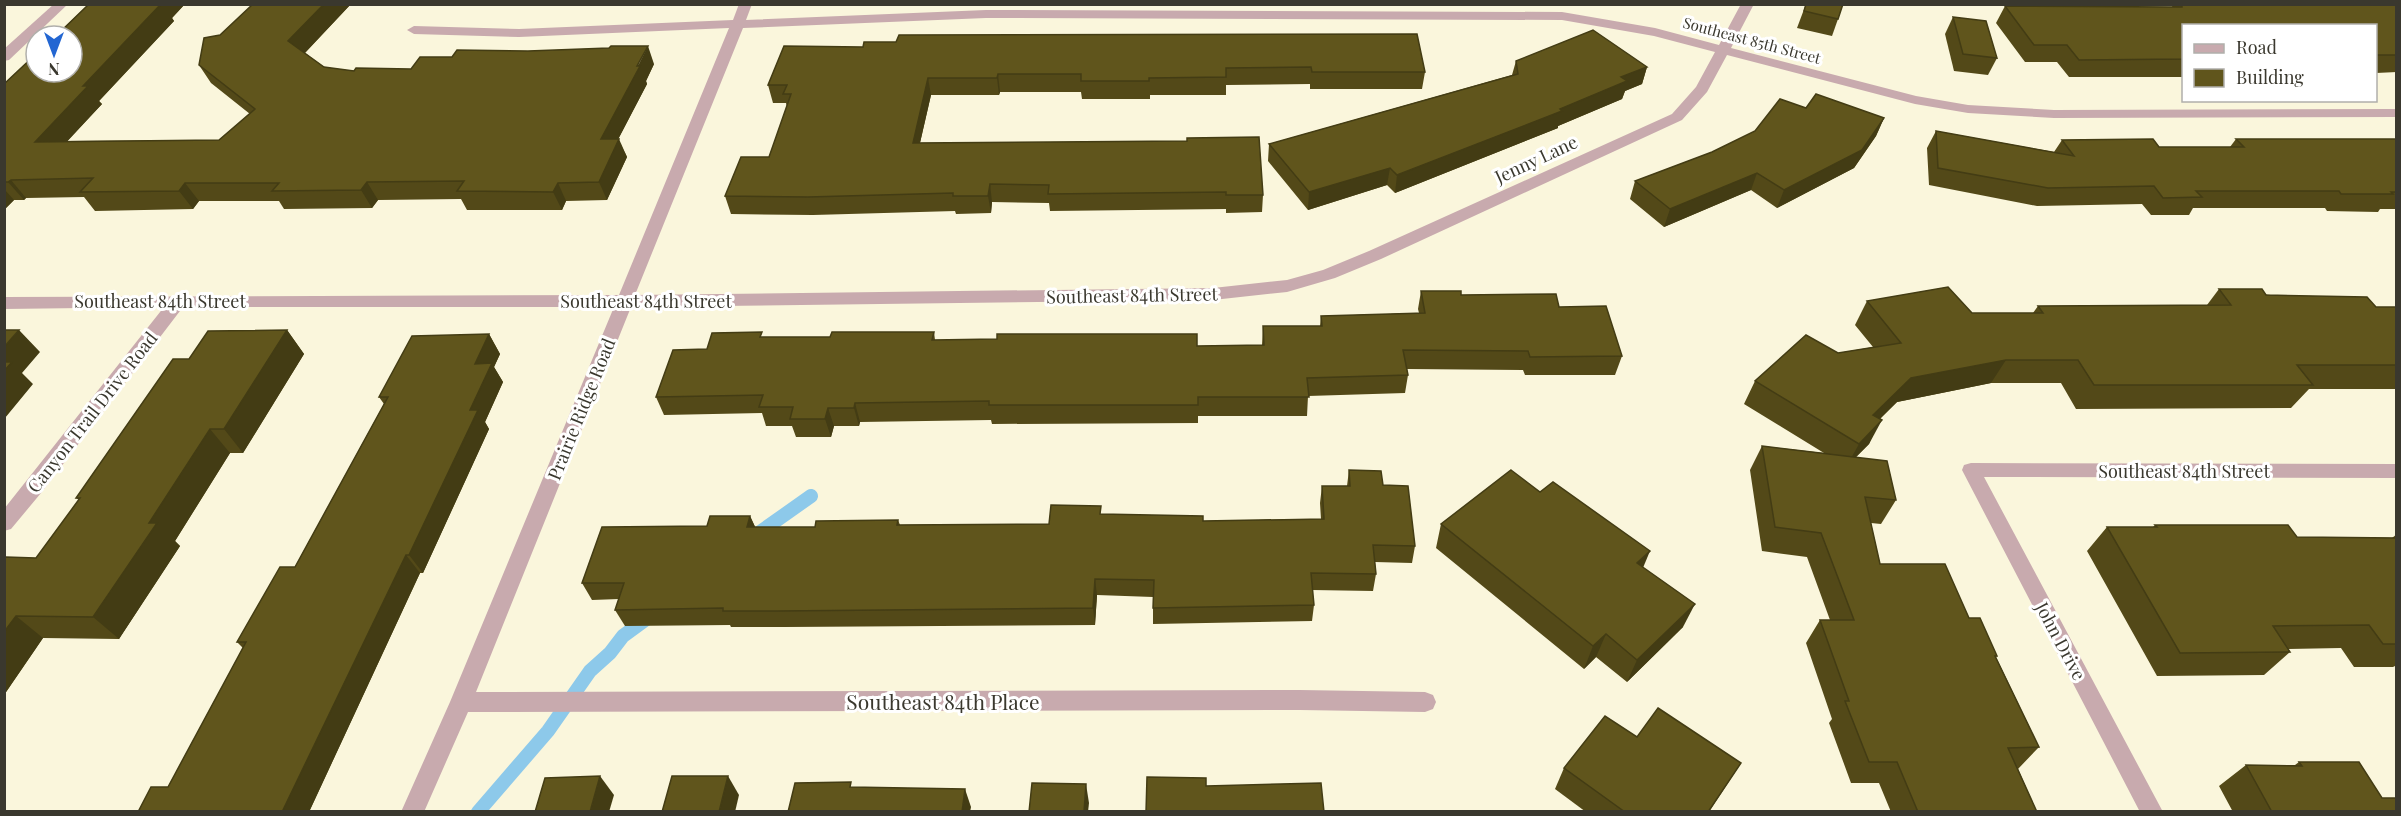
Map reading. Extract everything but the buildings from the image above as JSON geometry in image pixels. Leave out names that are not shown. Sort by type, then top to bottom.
[{"type":"street","points":[[4,57],[62,4]]},
{"type":"street","name":"Prairie Ridge Road","points":[[412,812],[461,702],[746,4]]},
{"type":"street","name":"Jenny Lane","points":[[1287,286],[1329,274],[1376,255],[1677,117],[1702,89],[1748,4]]},
{"type":"street","name":"Southeast 85th Street","points":[[414,30],[519,33],[986,14],[1562,16],[1655,32],[1915,100],[1998,112],[2397,112]]},
{"type":"street","name":"Southeast 84th Street","points":[[4,303],[625,302],[1213,294],[1250,292],[1287,286]]},
{"type":"street","name":"Canyon Trail Drive Road","points":[[4,523],[34,488],[178,301]]},
{"type":"street","name":"Southeast 84th Street","points":[[1971,470],[2397,471]]},
{"type":"street","name":"John Drive","points":[[1971,470],[2152,812]]},
{"type":"street","name":"Southeast 84th Place","points":[[461,702],[1299,700],[1425,702]]},
{"type":"waterway","points":[[753,537],[811,496]]},
{"type":"waterway","points":[[478,812],[548,731],[590,671],[610,653],[623,636],[649,617]]}]
